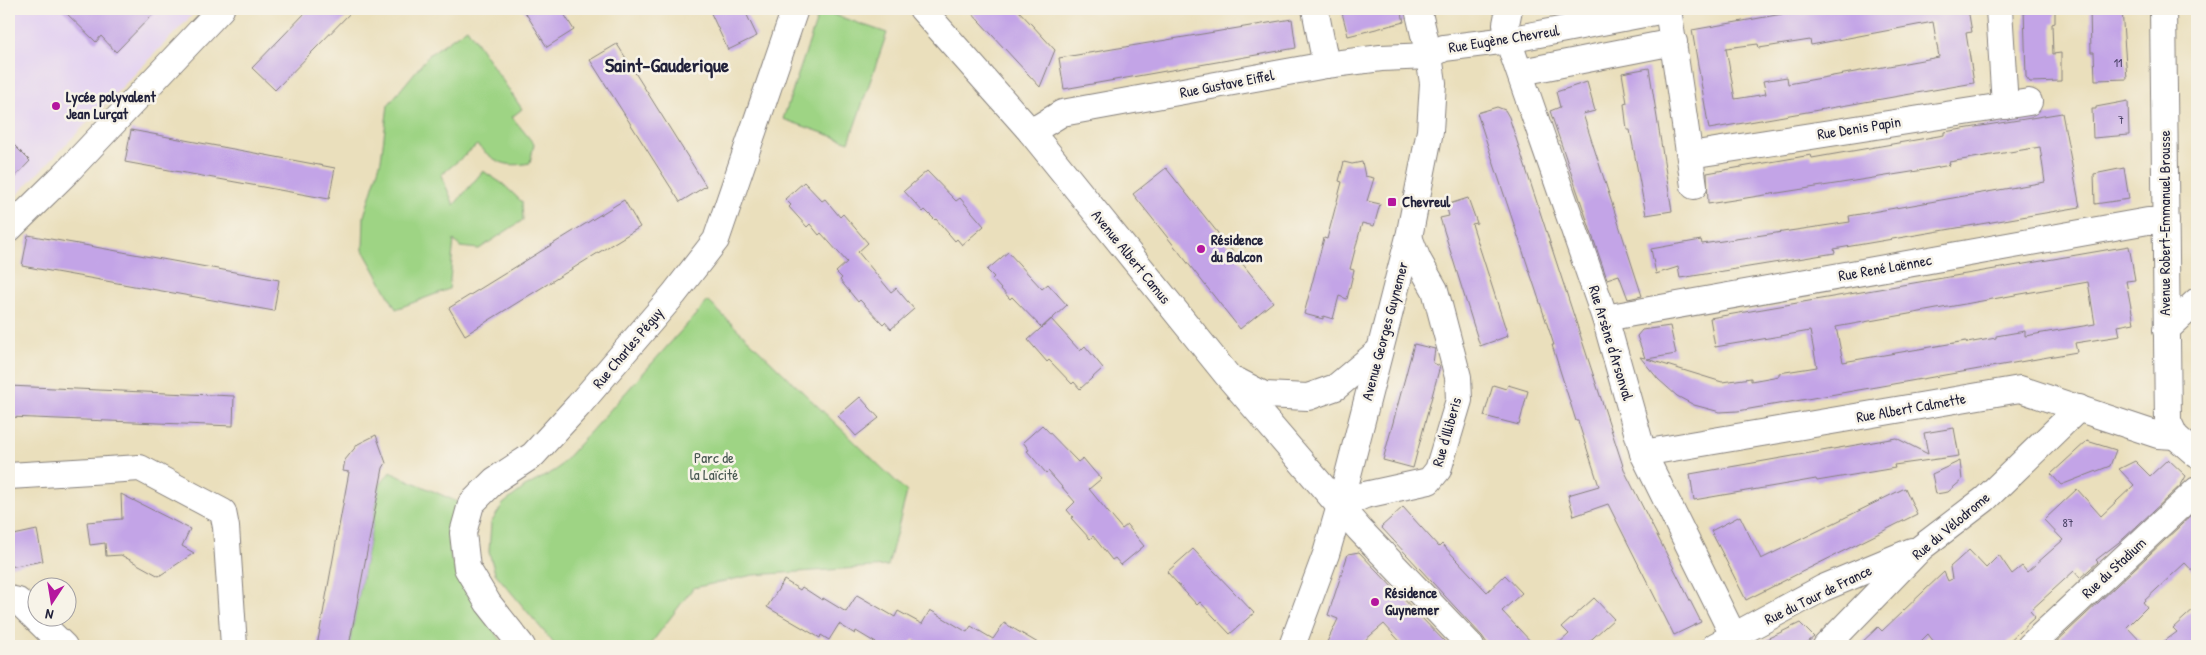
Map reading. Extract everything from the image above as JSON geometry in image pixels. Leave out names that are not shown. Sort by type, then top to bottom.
[{"type":"street","points":[[9,229],[65,174],[221,9]]},
{"type":"street","name":"Rue Charles Péguy","points":[[522,646],[488,602],[466,568],[463,533],[472,504],[495,480],[533,454],[578,406],[674,294],[716,240],[796,9]]},
{"type":"street","name":"Avenue Albert Camus","points":[[922,9],[1031,132],[1227,375],[1359,529],[1471,646]]},
{"type":"street","points":[[1315,9],[1326,66]]},
{"type":"street","name":"Avenue Georges Guynemer","points":[[1292,646],[1326,554],[1340,506],[1409,237],[1430,131],[1432,83],[1429,56],[1418,9]]},
{"type":"street","name":"Rue Arsène d'Arsonval","points":[[1509,9],[1506,24],[1508,40],[1605,318],[1643,453],[1724,642]]},
{"type":"street","points":[[1669,9],[1694,186]]},
{"type":"street","name":"Rue Eugène Chevreul","points":[[1429,56],[1444,48],[1508,40],[1669,9]]},
{"type":"street","name":"Rue Denis Papin","points":[[1690,155],[2017,104],[1999,9]]},
{"type":"street","name":"Avenue Robert-Emmanuel Brousse","points":[[2163,9],[2168,421],[2175,436]]},
{"type":"street","points":[[1520,72],[1674,42]]},
{"type":"street","name":"Rue Gustave Eiffel","points":[[1031,132],[1062,113],[1326,66],[1381,58],[1429,56]]},
{"type":"street","name":"Rue René Laënnec","points":[[1605,318],[2148,221],[2166,221]]},
{"type":"street","name":"Rue d'Illiberis","points":[[1340,506],[1365,495],[1429,481],[1438,470],[1459,400],[1458,377],[1435,290],[1418,260],[1409,237]]},
{"type":"street","points":[[2166,330],[2197,301]]},
{"type":"street","points":[[1227,375],[1264,395],[1308,398],[1336,387],[1379,351]]},
{"type":"street","name":"Rue Albert Calmette","points":[[1643,453],[2020,389],[2158,434],[2175,436]]},
{"type":"street","name":"Rue du Vélodrome","points":[[1826,646],[1922,547],[1985,498],[2079,408]]},
{"type":"street","points":[[2175,436],[2197,455]]},
{"type":"street","points":[[9,476],[140,468],[223,512],[226,527],[234,646]]},
{"type":"street","name":"Rue du Stadium","points":[[2030,646],[2197,490]]},
{"type":"street","name":"Rue du Tour de France","points":[[1724,642],[1823,588],[1922,547]]},
{"type":"street","points":[[9,599],[18,601],[54,643]]},
{"type":"shaded area","name":"Lycée polyvalent Jean Lurçat","points":[[9,9],[198,9],[9,203]]},
{"type":"green space","points":[[820,10],[887,33],[849,142],[783,119]]},
{"type":"green space","points":[[467,28],[522,109],[512,117],[534,144],[530,163],[514,165],[501,162],[489,156],[477,145],[441,175],[454,205],[483,171],[503,184],[522,202],[523,220],[479,249],[460,247],[454,240],[449,289],[396,309],[363,250],[364,216],[381,160],[388,105],[430,54]]},
{"type":"green space","name":"Parc de la Laïcité","points":[[708,301],[907,492],[888,566],[753,575],[693,588],[649,646],[556,646],[495,573],[489,552],[491,523],[503,504],[525,487],[556,470]]},
{"type":"green space","points":[[390,472],[460,503],[450,529],[449,545],[452,561],[466,592],[505,646],[349,646],[380,485]]},
{"type":"building","points":[[62,9],[158,9],[116,52],[101,36],[96,42]]},
{"type":"building","points":[[309,9],[354,9],[275,90],[252,68]]},
{"type":"building","points":[[523,9],[561,9],[574,30],[547,47]]},
{"type":"building","points":[[709,9],[744,9],[757,36],[728,50]]},
{"type":"building","points":[[968,9],[1017,9],[1032,25],[1055,50],[1040,87]]},
{"type":"building","points":[[1341,9],[1401,9],[1404,22],[1348,36]]},
{"type":"building","points":[[1839,9],[1968,9],[1972,32],[1966,33],[1974,83],[1709,129],[1692,30],[1805,10],[1806,14]],"holes":[[[1933,22],[1939,57],[1788,84],[1787,77],[1763,81],[1766,94],[1735,99],[1726,48],[1758,44],[1759,48],[1810,40],[1811,45]]]},
{"type":"building","points":[[2024,9],[2055,9],[2055,23],[2052,24],[2053,54],[2061,53],[2061,81],[2030,82],[2026,77]]},
{"type":"building","points":[[2090,9],[2122,9],[2127,79],[2095,80],[2094,52],[2091,52]]},
{"type":"building","points":[[1292,19],[1296,48],[1064,89],[1059,58]]},
{"type":"building","points":[[617,44],[706,186],[680,202],[590,60]]},
{"type":"building","points":[[1649,68],[1672,211],[1646,215],[1630,130],[1627,130],[1624,104],[1627,103],[1622,73]]},
{"type":"building","points":[[1587,82],[1595,111],[1583,114],[1642,296],[1628,299],[1619,275],[1607,279],[1550,111],[1560,107],[1556,92]]},
{"type":"building","points":[[2128,101],[2129,135],[2093,138],[2092,109]]},
{"type":"building","points":[[1497,107],[1505,110],[1509,117],[1625,472],[1701,622],[1674,635],[1608,504],[1574,516],[1568,495],[1599,486],[1578,421],[1576,421],[1552,345],[1554,345],[1477,113]]},
{"type":"building","points":[[2062,113],[2080,207],[1834,249],[1835,253],[1693,276],[1680,278],[1678,267],[1656,274],[1651,249],[1701,240],[1702,244],[1850,222],[1849,216],[2045,182],[2040,147],[1949,162],[1950,165],[1924,170],[1708,204],[1707,173],[1811,155],[1812,158],[1944,135],[1944,132]]},
{"type":"building","points":[[131,130],[335,168],[329,199],[125,162]]},
{"type":"building","points":[[9,140],[30,161],[9,183]]},
{"type":"building","points":[[1344,162],[1352,164],[1362,162],[1365,176],[1374,178],[1367,201],[1380,204],[1374,226],[1362,223],[1350,269],[1354,270],[1347,299],[1339,296],[1333,319],[1323,316],[1323,319],[1304,314],[1324,238],[1327,239],[1342,182],[1339,181]]},
{"type":"building","name":"Résidence du Balcon","points":[[1166,168],[1273,302],[1240,329],[1133,194]]},
{"type":"building","points":[[2124,168],[2129,199],[2095,204],[2094,174]]},
{"type":"building","points":[[927,171],[956,201],[960,198],[984,226],[962,245],[957,239],[955,241],[936,219],[925,210],[923,212],[904,191]]},
{"type":"building","points":[[804,182],[822,201],[825,199],[840,217],[843,214],[868,243],[858,252],[891,292],[896,288],[914,309],[891,329],[885,322],[883,324],[860,300],[858,302],[840,280],[842,278],[836,272],[847,262],[821,233],[819,235],[810,224],[807,227],[789,207],[791,205],[785,199]]},
{"type":"building","points":[[1468,198],[1477,223],[1472,224],[1508,336],[1480,346],[1440,218],[1449,216],[1446,205]]},
{"type":"building","points":[[624,200],[640,227],[465,335],[449,308]]},
{"type":"building","points":[[28,235],[279,280],[274,311],[22,266]]},
{"type":"building","points":[[2129,246],[2135,280],[2126,281],[2134,323],[2118,326],[2120,336],[2075,343],[2077,352],[1738,411],[1720,412],[1694,405],[1677,396],[1658,379],[1640,357],[1645,358],[1637,336],[1642,330],[1670,326],[1676,354],[1647,359],[1722,382],[1751,378],[1751,381],[1779,376],[1779,373],[1817,367],[1810,331],[1715,347],[1710,318]],"holes":[[[2088,282],[2095,324],[2025,336],[2025,331],[1967,343],[1966,341],[1843,362],[1836,327]]]},
{"type":"building","points":[[1008,252],[1042,289],[1048,284],[1067,305],[1042,328],[1012,297],[1010,299],[992,279],[994,277],[987,270]]},
{"type":"building","points":[[1051,319],[1080,351],[1085,346],[1103,368],[1080,389],[1074,382],[1072,384],[1049,360],[1047,362],[1028,340]]},
{"type":"building","points":[[1414,344],[1435,349],[1433,363],[1440,366],[1413,468],[1383,460]]},
{"type":"building","points":[[1493,385],[1506,389],[1508,385],[1528,391],[1519,425],[1484,416]]},
{"type":"building","points":[[9,386],[234,396],[233,426],[9,417]]},
{"type":"building","points":[[860,397],[879,418],[856,436],[838,416]]},
{"type":"building","points":[[1042,425],[1078,462],[1083,458],[1101,479],[1089,489],[1122,529],[1127,525],[1144,546],[1121,565],[1115,558],[1112,560],[1093,536],[1090,539],[1071,518],[1073,517],[1067,510],[1075,502],[1048,471],[1046,473],[1027,451],[1029,450],[1023,442]]},
{"type":"building","points":[[1954,428],[1959,456],[1894,465],[1895,468],[1817,481],[1816,479],[1694,500],[1690,474],[1896,438],[1928,454],[1924,433]]},
{"type":"building","points":[[376,435],[386,463],[383,468],[349,646],[317,646],[349,472],[343,471],[345,460],[358,444]]},
{"type":"building","points":[[2087,441],[2116,450],[2110,466],[2061,485],[2051,474]]},
{"type":"building","points":[[2168,459],[2186,476],[2181,485],[2123,539],[2096,560],[2098,562],[2080,578],[2074,571],[2030,611],[2035,617],[2004,646],[1937,646],[1928,634],[1916,646],[1858,646],[1878,627],[1882,631],[1944,572],[1948,581],[1952,579],[1950,567],[1969,550],[1986,568],[1999,555],[2012,574],[2022,566],[2027,572],[2063,540],[2044,520],[2077,489],[2101,516],[2134,485],[2119,469],[2135,461],[2150,476]]},
{"type":"building","points":[[1960,461],[1962,480],[1948,492],[1936,494],[1932,474]]},
{"type":"building","points":[[1905,488],[1917,514],[1746,600],[1711,531],[1740,516],[1761,559]]},
{"type":"building","points":[[121,494],[190,529],[182,546],[194,553],[159,576],[121,555],[106,556],[105,543],[90,545],[87,522],[122,519]]},
{"type":"building","points":[[1403,507],[1439,547],[1442,544],[1487,592],[1505,575],[1522,593],[1502,611],[1535,646],[1489,646],[1482,636],[1381,527]]},
{"type":"building","points":[[2197,510],[2197,576],[2185,563],[2143,602],[2147,607],[2127,627],[2145,646],[2052,646]]},
{"type":"building","points":[[37,530],[43,561],[9,567],[9,536]]},
{"type":"building","points":[[1193,549],[1254,613],[1230,634],[1200,602],[1197,605],[1167,572]]},
{"type":"building","name":"Résidence Guynemer","points":[[1359,552],[1449,646],[1404,646],[1384,624],[1358,646],[1339,646],[1327,642],[1338,619],[1328,615],[1348,554]]},
{"type":"building","points":[[784,580],[800,590],[802,587],[846,612],[857,595],[895,617],[898,611],[922,624],[930,610],[967,632],[971,626],[993,639],[1004,623],[1043,646],[925,646],[913,639],[908,646],[881,646],[856,631],[855,634],[839,624],[829,640],[821,635],[820,638],[767,607]]},
{"type":"building","points":[[1594,598],[1614,619],[1584,646],[1556,646],[1569,634],[1562,627]]},
{"type":"building","points":[[2197,606],[2197,646],[2158,646],[2177,632],[2173,628]]},
{"type":"building","points":[[1800,623],[1814,637],[1803,646],[1752,646]]},
{"type":"place","name":"Lycée polyvalent Jean Lurçat","points":[[56,106]]},
{"type":"place","name":"Chevreul","points":[[1392,202]]},
{"type":"place","name":"Résidence du Balcon","points":[[1201,249]]},
{"type":"place","name":"Résidence Guynemer","points":[[1375,602]]},
{"type":"district","name":"Saint-Gauderique","points":[[667,65]]}]
